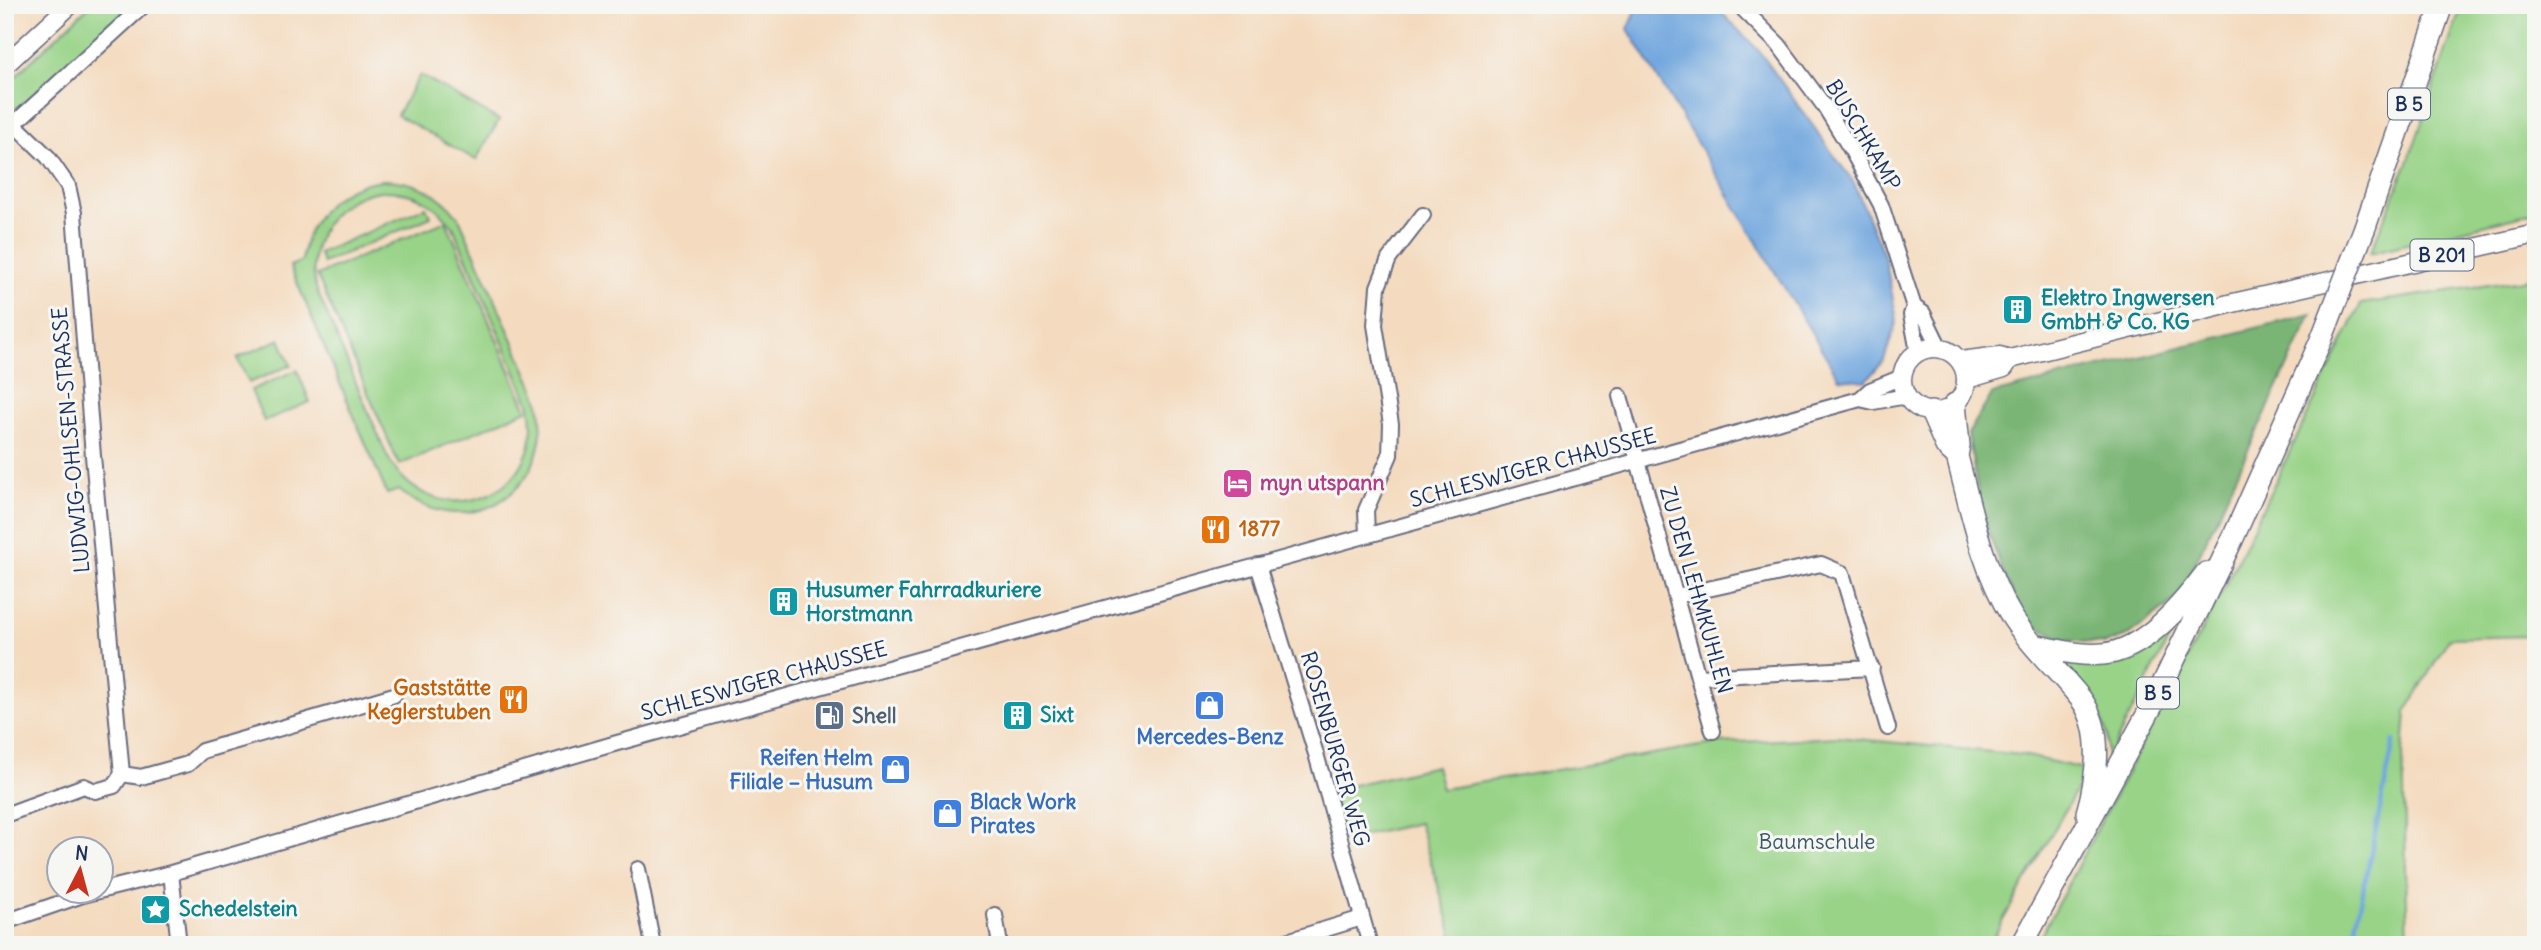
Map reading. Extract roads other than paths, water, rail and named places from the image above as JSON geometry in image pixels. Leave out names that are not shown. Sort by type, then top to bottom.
[{"type":"highway","name":"B 5","points":[[2022,945],[2154,702],[2233,538],[2321,340],[2365,227],[2444,5]]},
{"type":"highway","points":[[1955,404],[1959,444],[1956,456]]},
{"type":"highway","points":[[1931,411],[1946,446],[1956,456],[1990,574],[2013,618],[2083,701],[2096,733],[2095,772],[2090,805],[2078,845]]},
{"type":"highway","points":[[2034,645],[2074,654],[2106,654],[2136,643],[2183,603],[2233,538]]},
{"type":"main road","points":[[5,65],[70,5]]},
{"type":"main road","name":"B 201","points":[[1961,361],[2000,356],[2010,359],[2233,303],[2536,234]]},
{"type":"main road","points":[[1940,348],[1954,354],[1961,361],[1967,379],[1962,397],[1947,409],[1921,409],[1906,396],[1902,377],[1905,367],[1918,352],[1940,348]]},
{"type":"main road","name":"B 201","points":[[1967,379],[2004,368],[2010,359]]},
{"type":"street","points":[[10,128],[144,5]]},
{"type":"street","name":"BUSCHKAMP","points":[[1739,5],[1779,45],[1825,107],[1852,151],[1881,205],[1914,307],[1923,313],[1940,348]]},
{"type":"street","name":"LUDWIG-OHLSEN-STRASSE","points":[[10,128],[48,157],[68,186],[74,213],[122,774]]},
{"type":"street","points":[[1367,535],[1366,510],[1390,455],[1391,424],[1375,325],[1378,287],[1389,259],[1423,215]]},
{"type":"street","name":"BUSCHKAMP","points":[[1914,307],[1910,315],[1918,352]]},
{"type":"street","name":"SCHLESWIGER CHAUSSEE","points":[[5,922],[83,895],[171,873],[585,752],[1860,399],[1870,390],[1902,377]]},
{"type":"street","name":"ZU DEN LEHMKUHLEN","points":[[1620,396],[1713,731]]},
{"type":"street","name":"SCHLESWIGER CHAUSSEE","points":[[1860,399],[1873,402],[1906,396]]},
{"type":"street","points":[[1676,596],[1821,564],[1842,573],[1888,728]]},
{"type":"street","name":"ROSENBURGER WEG","points":[[1258,565],[1316,754],[1370,945]]},
{"type":"street","points":[[1699,677],[1872,668]]},
{"type":"street","points":[[5,816],[84,786],[95,791],[114,786],[122,774],[141,777],[188,764],[202,751],[394,695]]},
{"type":"street","points":[[638,869],[653,945]]},
{"type":"street","points":[[171,873],[179,945]]},
{"type":"street","points":[[995,915],[1000,945]]},
{"type":"street","points":[[1280,944],[1362,918]]},
{"type":"water","points":[[1638,5],[1714,5],[1759,51],[1854,183],[1885,258],[1897,320],[1884,360],[1866,381],[1839,378],[1628,29]]},
{"type":"waterway","points":[[2352,945],[2394,741]]},
{"type":"place","name":"Elektro Ingwersen GmbH & Co. KG","points":[[2018,310]]},
{"type":"place","name":"myn utspann","points":[[1237,483]]},
{"type":"place","name":"1877","points":[[1216,529]]},
{"type":"place","name":"Husumer Fahrradkuriere Horstmann","points":[[783,602]]},
{"type":"place","name":"Gaststätte Keglerstuben","points":[[514,700]]},
{"type":"place","name":"Mercedes-Benz","points":[[1210,705]]},
{"type":"place","name":"Sixt","points":[[1017,715]]},
{"type":"place","name":"Shell","points":[[829,716]]},
{"type":"place","name":"Reifen Helm Filiale – Husum","points":[[896,770]]},
{"type":"place","name":"Black Work Pirates","points":[[947,814]]},
{"type":"place","name":"Schedelstein","points":[[156,909]]},
{"type":"park label","name":"Baumschule","points":[[1817,842]]}]
